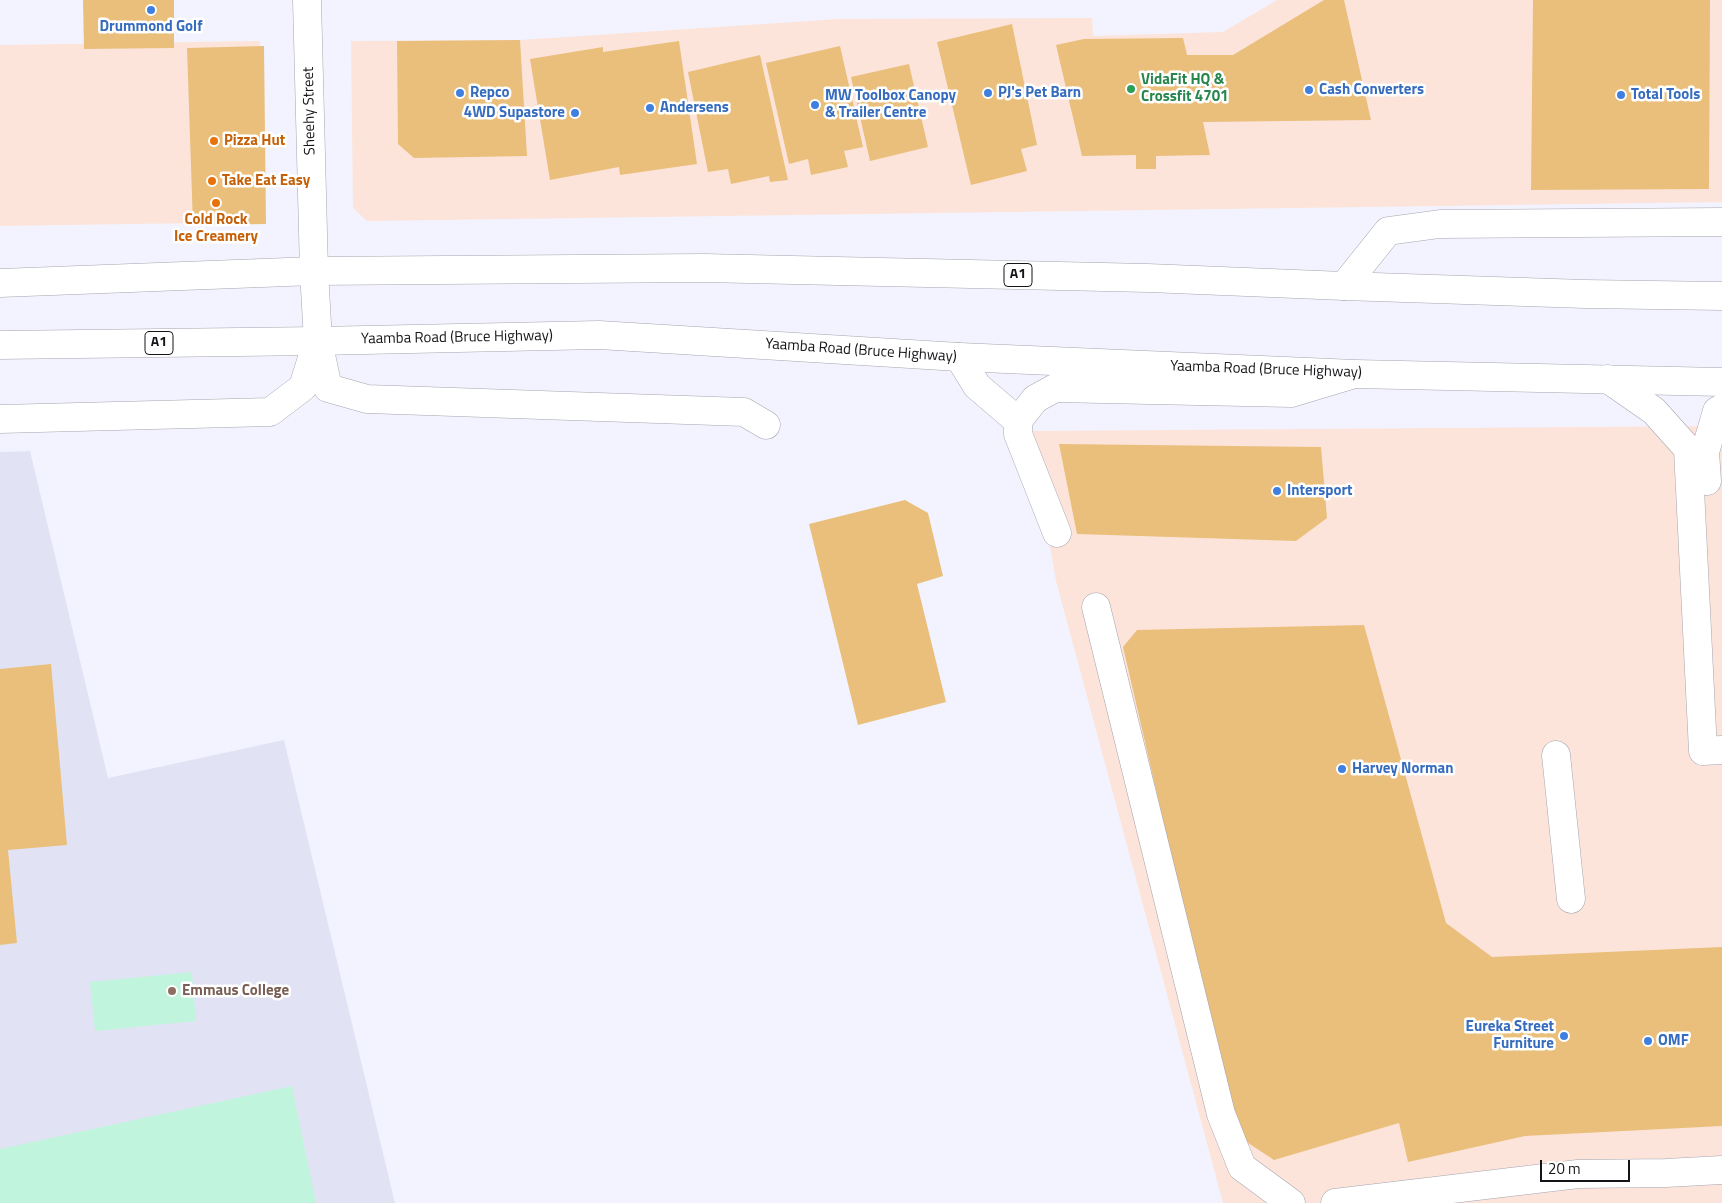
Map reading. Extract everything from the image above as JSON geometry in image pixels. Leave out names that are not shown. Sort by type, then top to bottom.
[{"type":"main road","name":"Sheehy Street","points":[[307,0],[314,270],[318,341]]},
{"type":"main road","points":[[1344,286],[1388,231],[1440,224],[1722,222]]},
{"type":"main road","name":"A1","points":[[0,283],[314,270],[704,268],[1148,278],[1595,294],[1722,296]]},
{"type":"main road","name":"Yaamba Road (Bruce Highway)","points":[[0,345],[598,335],[959,358],[1354,374],[1722,382]]},
{"type":"main road","points":[[318,341],[328,388],[367,399],[744,412],[766,425]]},
{"type":"main road","points":[[0,419],[270,412],[303,387],[318,341]]},
{"type":"main road","points":[[959,358],[977,386],[1018,421]]},
{"type":"main road","points":[[1057,533],[1018,434],[1018,421],[1035,399],[1055,388],[1291,393],[1354,374]]},
{"type":"main road","points":[[1608,379],[1654,411],[1688,449],[1715,750]]},
{"type":"main road","points":[[1715,750],[1705,452],[1717,411],[1722,408]]},
{"type":"main road","points":[[1096,606],[1221,1114],[1242,1167],[1291,1203]]},
{"type":"main road","points":[[1556,755],[1571,899]]},
{"type":"main road","points":[[1335,1203],[1578,1174],[1722,1170]]},
{"type":"shaded area","points":[[1277,0],[1722,0],[1722,202],[367,221],[353,208],[351,41],[520,40],[839,19],[1092,18],[1093,36],[1223,32]]},
{"type":"shaded area","points":[[260,41],[263,222],[0,226],[0,45]]},
{"type":"shaded area","points":[[1722,426],[1722,1203],[1223,1203],[1056,581],[1030,431]]},
{"type":"shaded area","name":"Emmaus College","points":[[30,451],[108,778],[284,740],[395,1203],[0,1203],[0,452]]},
{"type":"green space","points":[[192,972],[196,1021],[95,1031],[90,982]]},
{"type":"green space","points":[[292,1086],[316,1203],[0,1203],[0,1149]]},
{"type":"building","points":[[83,0],[174,0],[174,48],[84,49]]},
{"type":"building","points":[[1324,0],[1344,0],[1371,120],[1203,122],[1210,155],[1156,156],[1156,169],[1136,169],[1136,155],[1082,156],[1056,45],[1084,39],[1183,38],[1187,55],[1233,55]]},
{"type":"building","name":"Total Tools","points":[[1533,0],[1710,0],[1709,189],[1531,190]]},
{"type":"building","name":"PJ's Pet Barn","points":[[1012,24],[1037,145],[1021,149],[1027,171],[971,185],[937,42]]},
{"type":"building","name":"Repco","points":[[520,40],[527,156],[414,158],[398,144],[397,41]]},
{"type":"building","points":[[679,41],[697,164],[620,175],[619,167],[550,180],[530,59],[603,47],[603,52]]},
{"type":"building","points":[[264,46],[266,224],[193,225],[187,48]]},
{"type":"building","name":"MW Toolbox Canopy & Trailer Centre","points":[[840,46],[863,147],[844,151],[848,167],[811,175],[808,159],[789,164],[766,63]]},
{"type":"building","points":[[760,55],[788,180],[770,182],[769,176],[731,184],[728,169],[708,172],[688,72]]},
{"type":"building","points":[[909,64],[928,147],[870,161],[851,77]]},
{"type":"building","points":[[1059,444],[1321,447],[1327,518],[1296,541],[1077,534]]},
{"type":"building","points":[[905,500],[928,513],[943,576],[917,584],[946,702],[858,725],[809,524]]},
{"type":"building","points":[[1364,625],[1446,923],[1492,957],[1722,947],[1722,1126],[1525,1136],[1408,1162],[1399,1123],[1274,1160],[1236,1135],[1123,647],[1137,630]]},
{"type":"building","points":[[51,664],[67,845],[8,850],[17,943],[0,945],[0,669]]},
{"type":"place","name":"Drummond Golf","points":[[151,10]]},
{"type":"place","name":"VidaFit HQ & Crossfit 4701","points":[[1131,89]]},
{"type":"place","name":"Cash Converters","points":[[1309,90]]},
{"type":"place","name":"Repco","points":[[460,93]]},
{"type":"place","name":"PJ's Pet Barn","points":[[988,93]]},
{"type":"place","name":"Total Tools","points":[[1621,95]]},
{"type":"place","name":"MW Toolbox Canopy & Trailer Centre","points":[[815,105]]},
{"type":"place","name":"Andersens","points":[[650,108]]},
{"type":"place","name":"4WD Supastore","points":[[575,113]]},
{"type":"place","name":"Pizza Hut","points":[[214,141]]},
{"type":"place","name":"Take Eat Easy","points":[[212,181]]},
{"type":"place","name":"Cold Rock Ice Creamery","points":[[216,203]]},
{"type":"place","name":"Intersport","points":[[1277,491]]},
{"type":"place","name":"Harvey Norman","points":[[1342,769]]},
{"type":"place","name":"Emmaus College","points":[[172,991]]},
{"type":"place","name":"Eureka Street Furniture","points":[[1564,1036]]},
{"type":"place","name":"OMF","points":[[1648,1041]]}]
